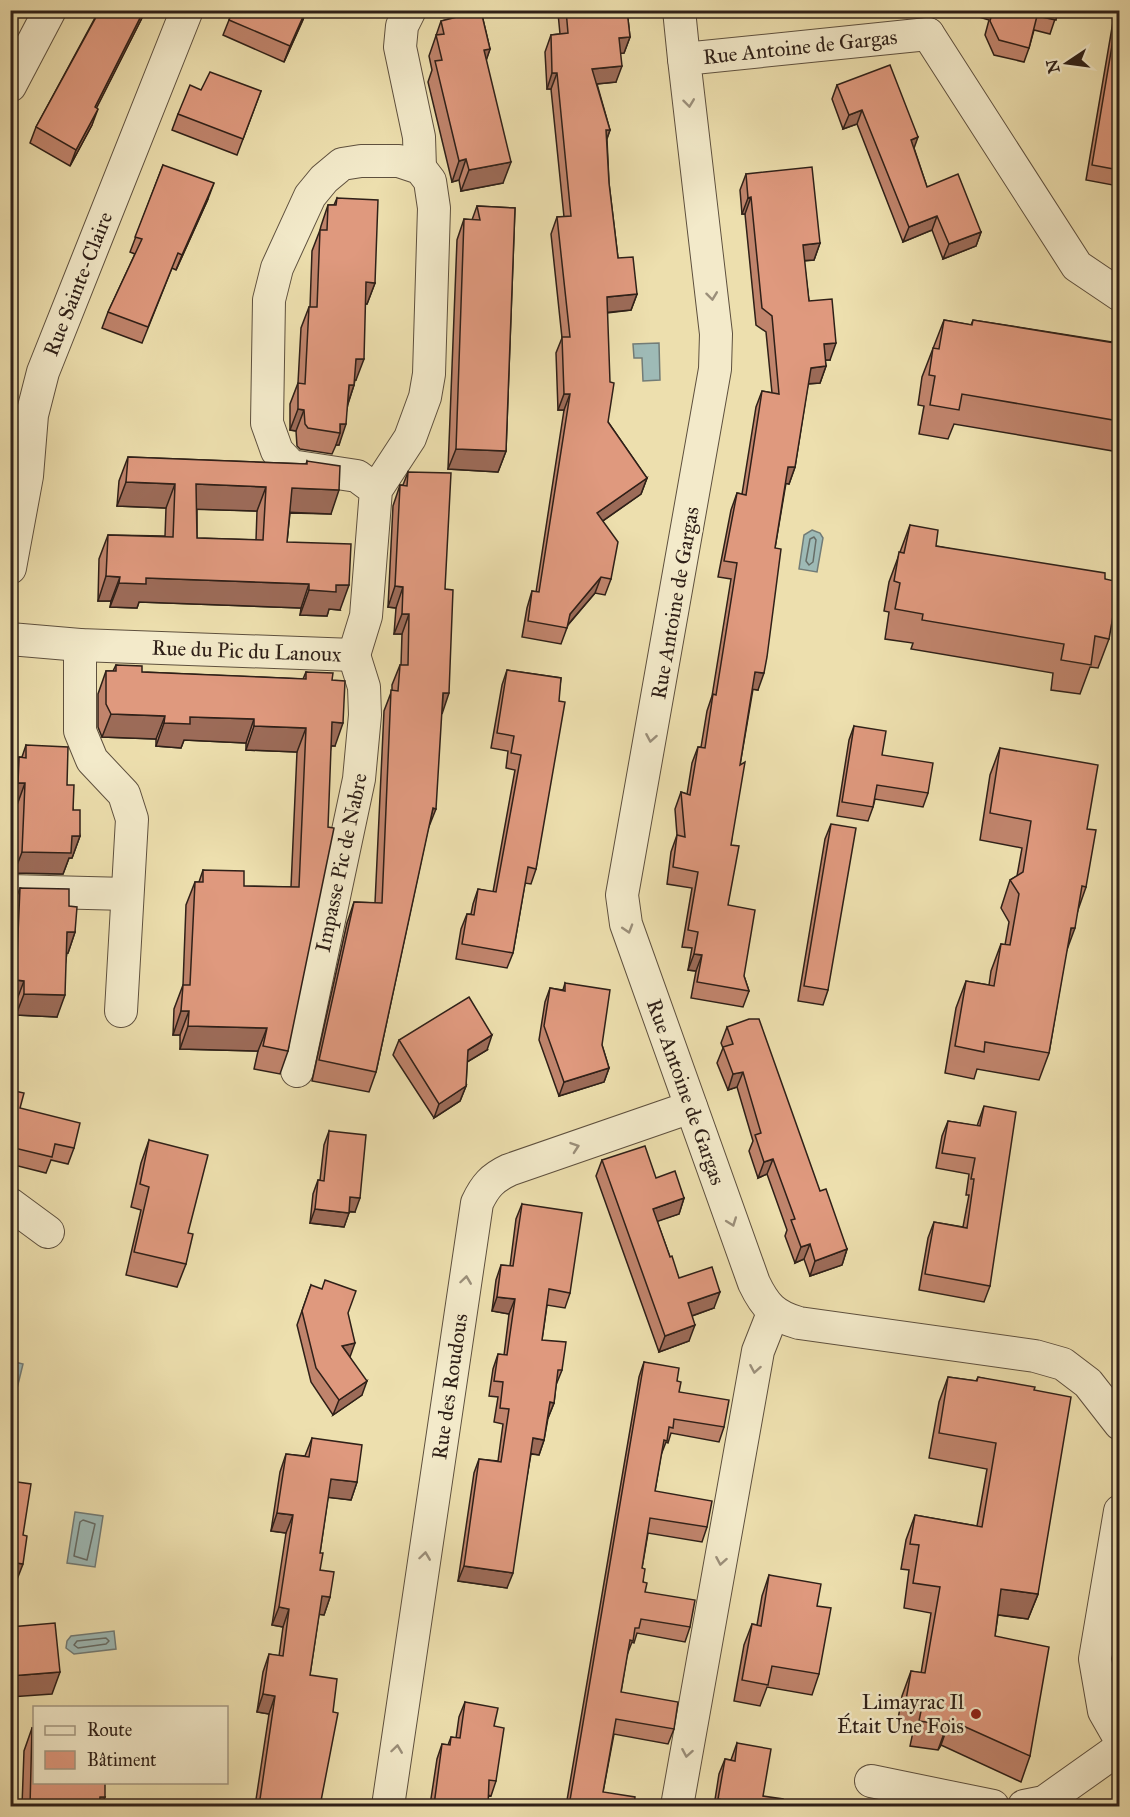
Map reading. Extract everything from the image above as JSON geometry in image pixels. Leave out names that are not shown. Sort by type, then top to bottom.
[{"type":"street","points":[[10,86],[50,10]]},
{"type":"street","name":"Rue Sainte-Claire","points":[[10,568],[27,476],[20,444],[32,415],[43,372],[187,10]]},
{"type":"street","name":"Rue du Pic du Lanoux","points":[[10,639],[80,645],[354,655],[366,616],[376,490],[410,438],[425,397],[429,374],[434,208],[430,181],[420,168],[419,137],[400,46],[402,26],[410,10]]},
{"type":"street","points":[[679,10],[684,59]]},
{"type":"street","name":"Rue Antoine de Gargas","points":[[773,1314],[763,1303],[754,1283],[626,924],[622,896],[715,369],[716,334],[684,59],[933,22],[1077,266],[1119,295]]},
{"type":"street","points":[[376,490],[357,476],[291,466],[277,452],[267,423],[269,300],[282,258],[310,196],[324,179],[342,165],[361,161],[399,161],[420,168]]},
{"type":"street","points":[[80,645],[80,731],[92,760],[124,794],[132,819],[122,1011]]},
{"type":"street","name":"Impasse Pic de Nabre","points":[[297,1071],[359,780],[365,715],[364,687],[354,655]]},
{"type":"street","points":[[10,891],[127,894]]},
{"type":"street","name":"Rue des Roudous","points":[[388,1806],[477,1203],[483,1188],[493,1178],[509,1170],[691,1107]]},
{"type":"street","points":[[10,1204],[48,1232]]},
{"type":"street","points":[[678,1806],[758,1351],[773,1314],[799,1323],[1035,1356],[1063,1364],[1088,1383],[1119,1424]]},
{"type":"street","points":[[1119,1511],[1095,1659],[1104,1711],[1119,1739]]},
{"type":"street","points":[[1024,1806],[1044,1802],[1119,1748]]},
{"type":"street","points":[[872,1780],[993,1806]]},
{"type":"water","points":[[659,343],[660,380],[643,381],[642,358],[634,358],[633,344]]},
{"type":"water","points":[[812,530],[820,533],[823,538],[817,572],[799,569],[804,535]]},
{"type":"water","points":[[11,1361],[23,1364],[12,1409],[10,1409]]},
{"type":"water","points":[[75,1512],[103,1516],[95,1567],[67,1563]]},
{"type":"water","points":[[114,1631],[116,1649],[74,1654],[66,1648],[71,1636]]},
{"type":"building","points":[[100,10],[144,10],[95,107],[98,109],[76,150],[36,127]]},
{"type":"building","points":[[233,10],[306,10],[290,46],[229,20]]},
{"type":"building","points":[[566,10],[627,10],[630,37],[619,38],[622,66],[592,69],[610,130],[606,130],[609,183],[618,258],[633,257],[637,294],[607,297],[610,382],[614,383],[608,422],[647,478],[597,513],[618,542],[611,579],[601,577],[570,614],[567,628],[528,621],[532,591],[539,592],[570,394],[564,394],[562,337],[570,337],[557,217],[571,216],[557,73],[552,73],[551,35],[568,33]]},
{"type":"building","points":[[993,10],[1058,10],[1056,20],[1037,16],[1029,48],[999,40],[990,21]]},
{"type":"building","points":[[1119,10],[1119,170],[1092,165]]},
{"type":"building","points":[[481,11],[490,49],[484,50],[511,162],[469,170],[466,159],[459,161],[435,61],[442,60],[436,35],[444,34],[441,21]]},
{"type":"building","points":[[890,65],[918,137],[911,140],[927,187],[958,174],[981,232],[949,244],[937,216],[909,227],[862,110],[849,115],[837,85]]},
{"type":"building","points":[[210,72],[261,91],[243,139],[178,114],[190,85],[201,90]]},
{"type":"building","points":[[163,165],[214,183],[182,255],[178,253],[148,327],[108,312],[142,239],[135,237]]},
{"type":"building","points":[[812,167],[820,243],[803,245],[809,301],[832,299],[836,343],[824,344],[826,366],[811,368],[795,467],[788,467],[775,548],[781,549],[767,657],[764,673],[755,672],[740,765],[745,762],[731,845],[739,846],[728,905],[755,910],[744,976],[749,991],[697,982],[702,955],[694,954],[698,932],[688,930],[698,872],[673,867],[677,835],[685,837],[681,792],[690,795],[698,747],[705,748],[713,694],[716,695],[737,563],[724,561],[737,493],[746,495],[762,391],[779,394],[772,316],[762,308],[751,197],[748,198],[746,174]]},
{"type":"building","points":[[337,198],[378,200],[375,283],[366,282],[364,359],[356,359],[354,385],[349,385],[346,424],[340,424],[340,433],[308,428],[305,424],[304,410],[298,409],[298,383],[305,384],[309,307],[317,307],[320,230],[327,230],[328,205],[336,205]]},
{"type":"building","points":[[477,206],[515,208],[506,451],[456,449],[464,219],[480,220]]},
{"type":"building","points":[[944,320],[972,325],[973,320],[1114,343],[1117,327],[1119,327],[1119,421],[962,394],[959,410],[930,405],[935,376],[929,375],[933,348],[939,349]]},
{"type":"building","points":[[128,457],[307,464],[307,461],[340,466],[339,490],[292,488],[287,542],[351,544],[349,585],[336,585],[336,592],[309,590],[309,584],[146,578],[146,584],[119,583],[120,577],[106,576],[108,535],[173,537],[175,484],[126,482]],"holes":[[[196,484],[266,487],[263,540],[197,538]]]},
{"type":"building","points":[[408,472],[451,473],[445,589],[453,590],[449,693],[443,693],[436,809],[433,808],[376,1072],[319,1060],[354,902],[382,903],[391,690],[398,691],[400,665],[408,665],[409,614],[402,614],[403,587],[395,586],[400,485],[407,486]]},
{"type":"building","points":[[910,525],[938,530],[936,546],[1105,573],[1105,579],[1119,582],[1109,639],[1095,636],[1091,665],[1061,660],[1064,644],[922,620],[923,614],[895,609],[900,583],[894,581],[899,552],[904,553]]},
{"type":"building","points":[[116,665],[142,666],[142,672],[306,679],[306,672],[333,673],[332,680],[345,681],[343,723],[332,722],[328,827],[334,828],[288,1051],[263,1046],[267,1028],[188,1026],[189,1011],[181,1011],[183,985],[190,985],[195,882],[203,882],[203,870],[244,871],[244,886],[299,887],[306,728],[254,726],[254,719],[190,717],[190,724],[164,723],[165,716],[111,714],[106,704],[106,671],[116,671]]},
{"type":"building","points":[[507,670],[561,678],[559,701],[565,702],[536,869],[528,867],[513,953],[462,944],[467,914],[474,915],[478,889],[496,892],[521,755],[511,753],[514,736],[497,733]]},
{"type":"building","points":[[854,726],[886,731],[882,755],[933,763],[928,793],[877,785],[873,807],[842,802]]},
{"type":"building","points":[[26,745],[68,747],[67,785],[74,785],[73,810],[80,810],[80,836],[72,836],[71,853],[22,852],[25,783],[18,783],[19,757],[26,758]]},
{"type":"building","points":[[1000,748],[1098,765],[1087,829],[1096,830],[1086,887],[1082,886],[1075,928],[1071,928],[1049,1053],[985,1042],[984,1052],[955,1046],[966,981],[994,986],[1001,944],[1010,945],[1019,894],[1010,880],[1023,872],[1031,821],[990,813]]},
{"type":"building","points":[[831,824],[856,828],[828,990],[804,986]]},
{"type":"building","points":[[20,888],[69,889],[69,906],[77,907],[75,932],[67,932],[65,995],[24,994],[24,981],[16,980]]},
{"type":"building","points":[[565,983],[610,990],[602,1045],[609,1068],[564,1082],[544,1026],[550,988],[565,991]]},
{"type":"building","points":[[469,997],[492,1035],[468,1050],[466,1086],[439,1104],[399,1040]]},
{"type":"building","points":[[749,1019],[759,1019],[820,1191],[826,1189],[847,1249],[815,1261],[810,1244],[801,1247],[791,1220],[795,1219],[773,1159],[764,1162],[755,1135],[761,1133],[743,1072],[733,1074],[723,1047],[733,1044],[727,1027]]},
{"type":"building","points":[[10,1090],[24,1093],[20,1108],[80,1123],[74,1148],[55,1144],[52,1157],[10,1147]]},
{"type":"building","points":[[984,1106],[1016,1112],[990,1286],[925,1274],[934,1222],[967,1228],[975,1158],[942,1153],[948,1121],[980,1126]]},
{"type":"building","points":[[329,1131],[366,1135],[360,1198],[350,1197],[349,1213],[315,1209],[318,1180],[324,1181]]},
{"type":"building","points":[[149,1140],[208,1155],[188,1233],[193,1234],[186,1264],[134,1252],[149,1187],[140,1184]]},
{"type":"building","points":[[645,1146],[656,1178],[675,1171],[684,1198],[653,1209],[679,1278],[712,1267],[720,1292],[688,1303],[695,1325],[665,1336],[602,1160]]},
{"type":"building","points":[[522,1204],[582,1213],[570,1293],[549,1289],[542,1340],[566,1342],[562,1370],[558,1370],[554,1403],[550,1402],[544,1440],[533,1438],[513,1573],[464,1566],[479,1459],[501,1462],[509,1409],[500,1408],[503,1382],[494,1381],[498,1354],[507,1355],[515,1299],[497,1297],[501,1265],[513,1266]]},
{"type":"building","points":[[325,1280],[356,1291],[348,1313],[355,1343],[342,1346],[367,1381],[339,1400],[316,1368],[302,1311],[311,1285],[322,1289]]},
{"type":"building","points":[[644,1362],[679,1368],[677,1381],[681,1382],[679,1392],[729,1400],[724,1427],[674,1419],[673,1428],[669,1427],[667,1441],[664,1440],[655,1491],[712,1501],[707,1527],[650,1518],[642,1568],[645,1569],[643,1582],[647,1583],[645,1592],[695,1600],[690,1627],[641,1619],[639,1628],[635,1628],[633,1641],[630,1640],[621,1692],[678,1702],[674,1729],[616,1719],[603,1792],[635,1797],[634,1806],[569,1806]]},
{"type":"building","points":[[948,1377],[977,1381],[978,1377],[1035,1387],[1034,1390],[1071,1397],[1038,1594],[1001,1589],[995,1636],[1049,1647],[1030,1756],[950,1720],[947,1725],[919,1721],[922,1706],[906,1700],[911,1671],[925,1673],[940,1587],[913,1583],[919,1545],[910,1544],[915,1515],[982,1527],[996,1443],[939,1433]]},
{"type":"building","points":[[312,1438],[362,1445],[357,1482],[331,1479],[320,1553],[323,1553],[320,1570],[334,1572],[330,1597],[322,1596],[310,1675],[337,1679],[333,1712],[338,1713],[320,1806],[259,1806],[275,1696],[263,1694],[269,1654],[283,1656],[289,1609],[279,1607],[293,1515],[277,1513],[286,1454],[309,1457]]},
{"type":"building","points":[[10,1481],[31,1484],[23,1535],[27,1536],[23,1564],[10,1562]]},
{"type":"building","points":[[769,1575],[821,1584],[817,1606],[831,1608],[819,1674],[772,1666],[768,1685],[742,1680],[752,1624],[761,1626]]},
{"type":"building","points":[[55,1623],[60,1672],[10,1676],[10,1627]]},
{"type":"building","points":[[465,1702],[498,1708],[494,1726],[504,1728],[496,1781],[489,1780],[488,1806],[424,1806],[434,1805],[442,1744],[450,1745],[451,1737],[460,1738]]},
{"type":"building","points":[[32,1728],[33,1784],[105,1784],[105,1797],[100,1797],[99,1806],[30,1806]]},
{"type":"building","points":[[737,1743],[771,1749],[763,1796],[783,1799],[782,1806],[735,1806],[736,1803],[718,1799],[725,1759],[735,1761]]},
{"type":"place","name":"Limayrac Il Était Une Fois","points":[[976,1714]]}]
